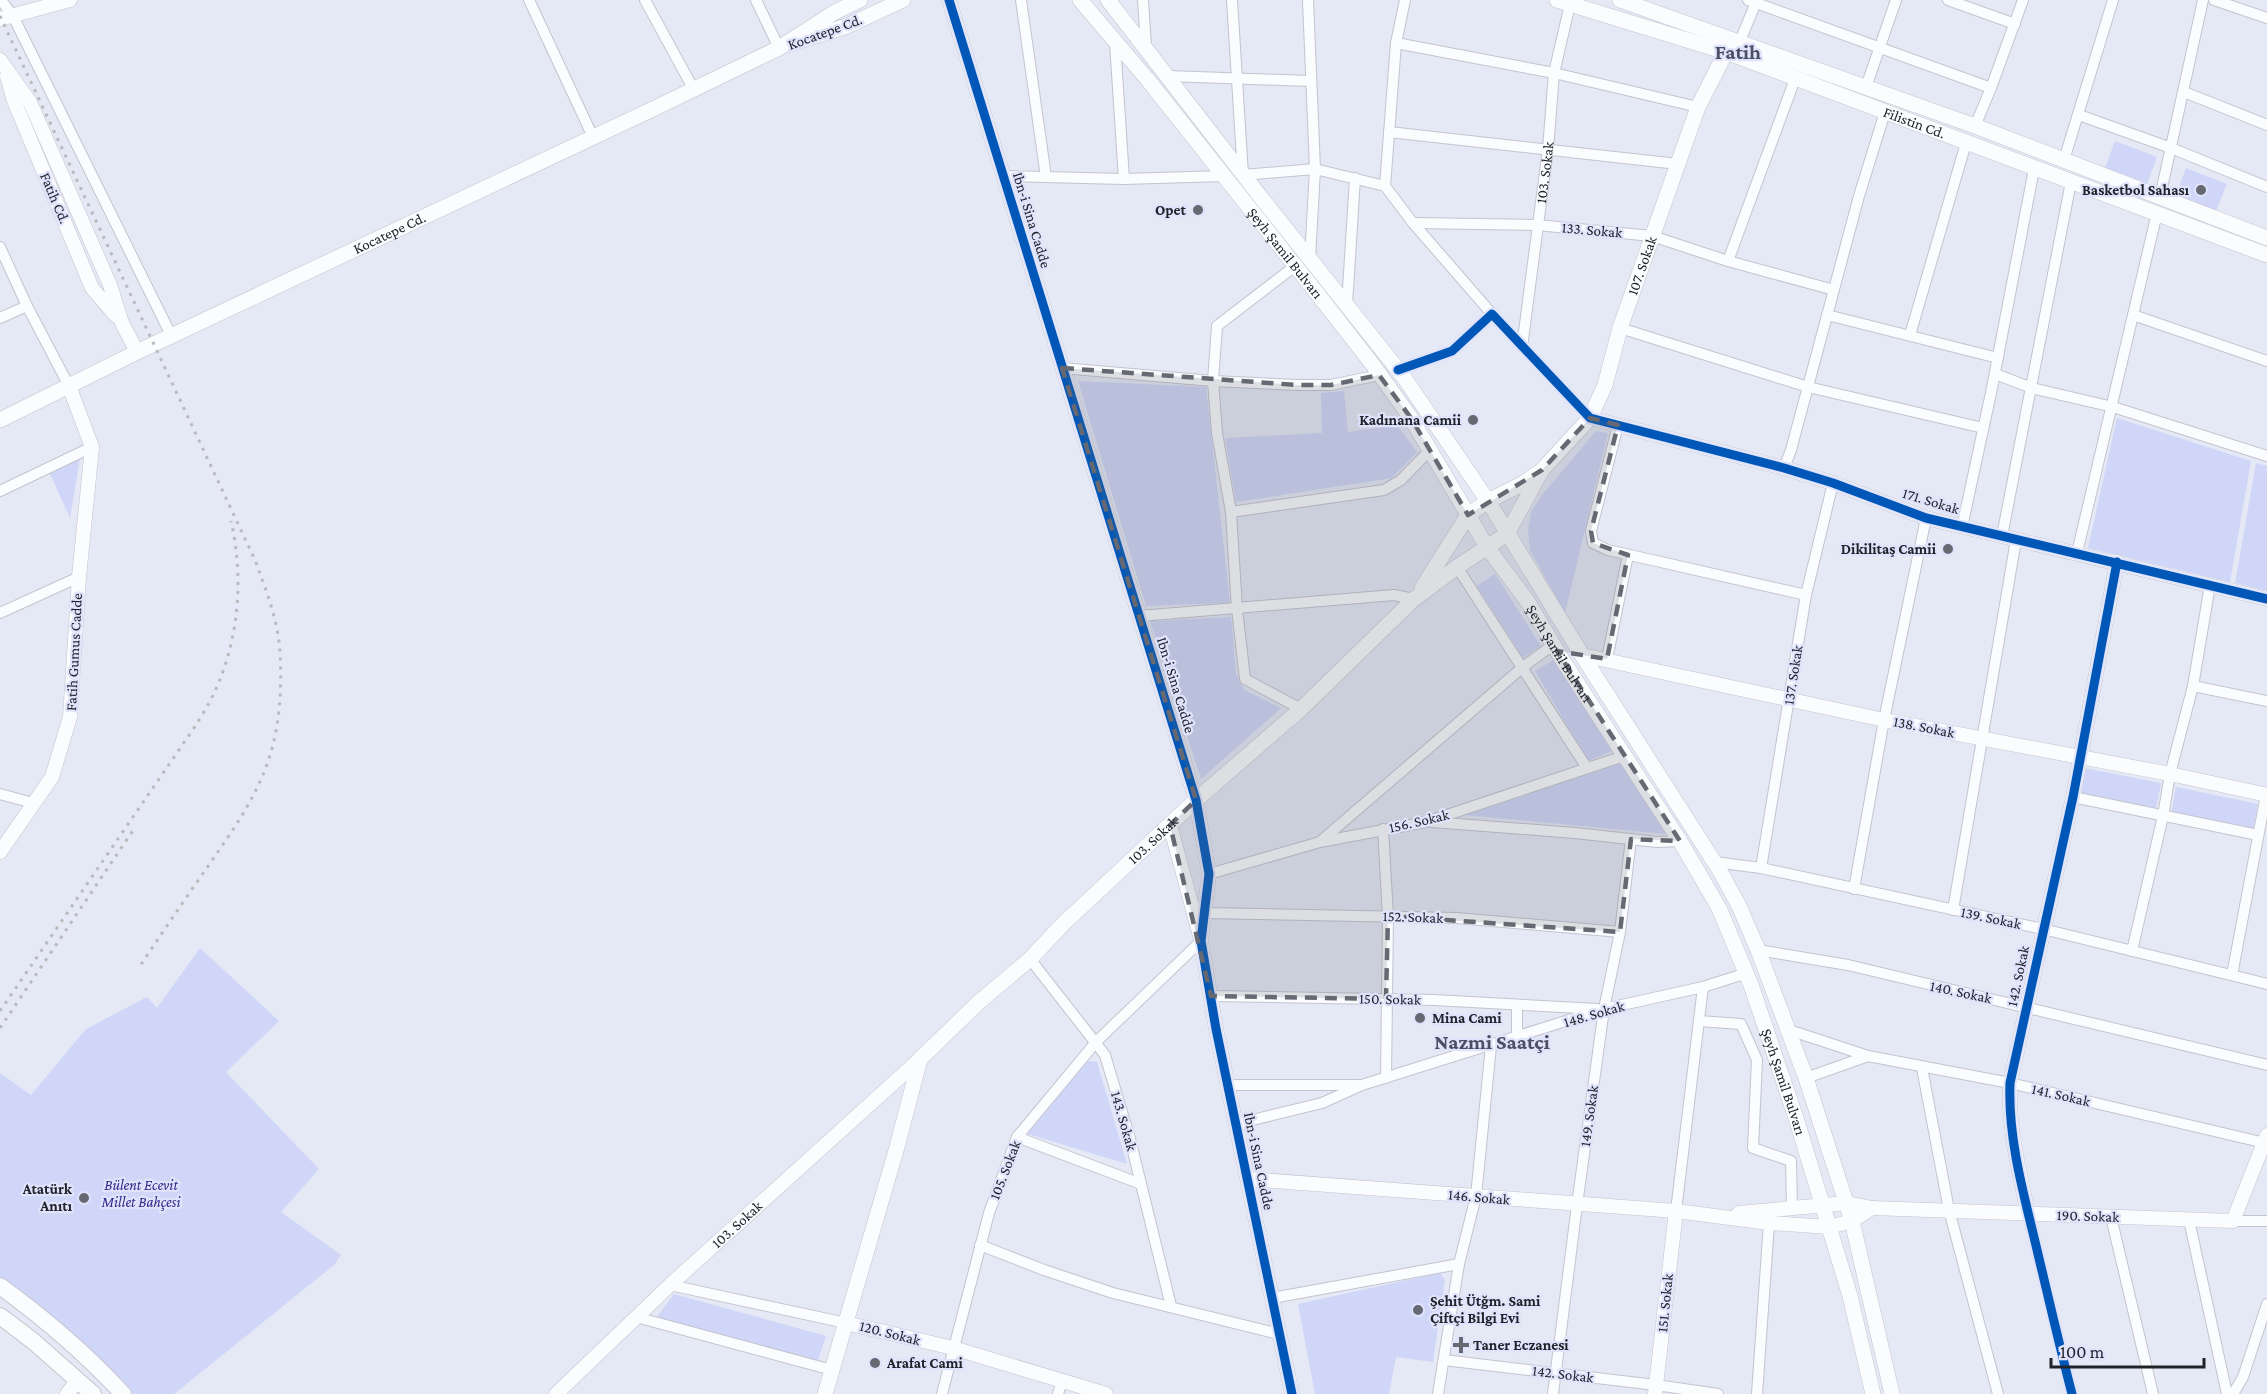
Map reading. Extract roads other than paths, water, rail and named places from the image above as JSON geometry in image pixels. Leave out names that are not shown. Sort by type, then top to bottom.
[{"type":"main road","name":"Kocatepe Cd.","points":[[0,420],[137,352],[694,90],[779,48],[835,12],[860,0]]},
{"type":"main road","name":"Kocatepe Cd.","points":[[779,48],[847,26],[903,0]]},
{"type":"main road","name":"Şeyh Şamil Bulvarı","points":[[1080,0],[1148,80],[1411,418],[1487,547],[1528,602],[1553,645],[1680,841],[1719,908],[1747,973],[1783,1078],[1859,1331],[1873,1394]]},
{"type":"main road","name":"Şeyh Şamil Bulvarı","points":[[1108,0],[1398,370],[1488,501],[1582,655],[1714,862],[1739,906],[1789,1030],[1847,1203],[1892,1394]]},
{"type":"main road","name":"Filistin Cd.","points":[[1620,0],[1975,126],[2267,238]]},
{"type":"main road","name":"Filistin Cd.","points":[[1566,1],[1726,52],[2267,255]]},
{"type":"main road","points":[[1726,52],[1740,41]]},
{"type":"main road","name":"107. Sokak","points":[[1542,470],[1590,418],[1605,385],[1620,328],[1698,107],[1726,52]]},
{"type":"main road","points":[[1507,534],[1542,470]]},
{"type":"main road","name":"103. Sokak","points":[[1414,599],[1468,515],[1542,470]]},
{"type":"main road","name":"103. Sokak","points":[[920,1059],[980,1002],[1030,959],[1071,917],[1196,800],[1301,709],[1414,599],[1507,534]]},
{"type":"main road","points":[[825,1394],[897,1147],[920,1059]]},
{"type":"main road","points":[[0,1286],[25,1304],[93,1363],[123,1394]]},
{"type":"main road","points":[[0,1316],[33,1341],[73,1387],[93,1394]]},
{"type":"street","points":[[1,0],[7,17],[171,337]]},
{"type":"street","points":[[7,17],[70,0]]},
{"type":"street","points":[[529,0],[593,137]]},
{"type":"street","points":[[645,0],[694,90]]},
{"type":"street","points":[[756,0],[779,48]]},
{"type":"street","name":"Ibn-i Sina Cadde","points":[[949,0],[1196,800],[1209,874],[1201,941],[1228,1085],[1292,1394]]},
{"type":"street","points":[[1021,0],[1046,177]]},
{"type":"street","points":[[1143,0],[1146,47]]},
{"type":"street","points":[[1233,0],[1243,174],[1315,169],[1385,186],[1413,223],[1492,314],[1590,418]]},
{"type":"street","points":[[1308,0],[1315,169],[1310,258]]},
{"type":"street","points":[[1385,186],[1396,43],[1405,0]]},
{"type":"street","points":[[1866,87],[1896,0]]},
{"type":"street","points":[[1948,0],[2015,24]]},
{"type":"street","points":[[1975,126],[2023,0]]},
{"type":"street","points":[[2064,160],[2113,0]]},
{"type":"street","points":[[2160,196],[2204,0]]},
{"type":"street","points":[[2214,0],[2267,18]]},
{"type":"street","name":"103. Sokak","points":[[1522,347],[1548,149],[1554,73],[1566,1]]},
{"type":"street","points":[[1740,41],[1754,1],[1879,49],[1991,88]]},
{"type":"street","points":[[1115,43],[1124,179]]},
{"type":"street","points":[[1396,43],[1554,73],[1698,107]]},
{"type":"street","name":"Fatih Cd.","points":[[2,63],[13,98],[92,288],[122,323],[137,352]]},
{"type":"street","points":[[1168,76],[1310,81]]},
{"type":"street","points":[[1728,261],[1795,79]]},
{"type":"street","points":[[2184,92],[2267,125]]},
{"type":"street","points":[[1784,468],[1859,196],[1885,112]]},
{"type":"street","points":[[2079,115],[2171,148],[2267,187]]},
{"type":"street","points":[[1389,132],[1678,164]]},
{"type":"street","points":[[1910,335],[1966,143]]},
{"type":"street","points":[[1962,527],[1995,374],[2034,169]]},
{"type":"street","points":[[1003,176],[1124,179],[1223,176]]},
{"type":"street","points":[[1347,305],[1355,178]]},
{"type":"street","points":[[2001,536],[2071,182]]},
{"type":"street","points":[[2077,553],[2157,213]]},
{"type":"street","name":"133. Sokak","points":[[1413,223],[1537,225],[1652,236],[1728,261],[1834,290]]},
{"type":"street","points":[[0,247],[27,306],[69,386],[92,447],[0,491]]},
{"type":"street","points":[[1295,266],[1216,326],[1213,381],[1217,433],[1231,512],[1237,609],[1245,679],[1301,709]]},
{"type":"street","points":[[0,318],[27,306]]},
{"type":"street","points":[[1398,370],[1452,351],[1492,314]]},
{"type":"street","points":[[1827,315],[1998,358]]},
{"type":"street","points":[[2133,315],[2267,361]]},
{"type":"street","points":[[1620,328],[1808,387],[1983,428]]},
{"type":"street","points":[[1062,368],[1213,381],[1331,385],[1379,375]]},
{"type":"street","points":[[1995,374],[2032,388],[2113,407],[2267,456]]},
{"type":"street","name":"171. Sokak","points":[[1590,418],[1784,468],[1833,483],[1926,518],[2267,599]]},
{"type":"street","points":[[1618,425],[1591,531],[1593,543],[1628,555],[1806,595]]},
{"type":"street","name":"Fatih Gumus Cadde","points":[[0,852],[52,777],[70,717],[79,577],[92,447]]},
{"type":"street","points":[[1231,512],[1384,490],[1401,480],[1430,450]]},
{"type":"street","name":"137. Sokak","points":[[1761,868],[1806,595],[1833,483]]},
{"type":"street","points":[[1854,889],[1884,720],[1926,518]]},
{"type":"street","points":[[1953,910],[2016,540]]},
{"type":"street","points":[[1607,659],[1628,555]]},
{"type":"street","name":"142. Sokak","points":[[2072,1394],[2010,1130],[2010,1083],[2073,797],[2117,562]]},
{"type":"street","points":[[1457,567],[1587,768]]},
{"type":"street","points":[[0,613],[79,577]]},
{"type":"street","points":[[2133,951],[2170,774],[2193,686],[2210,585]]},
{"type":"street","points":[[1138,616],[1394,595],[1414,599]]},
{"type":"street","points":[[1320,842],[1522,668],[1553,645]]},
{"type":"street","name":"138. Sokak","points":[[1582,655],[1884,720],[2080,756],[2267,795]]},
{"type":"street","points":[[2193,686],[2267,701]]},
{"type":"street","name":"156. Sokak","points":[[1209,874],[1320,842],[1426,822],[1624,756]]},
{"type":"street","points":[[0,794],[33,803]]},
{"type":"street","points":[[2232,975],[2267,795]]},
{"type":"street","points":[[2073,797],[2258,835]]},
{"type":"street","points":[[1426,822],[1575,833],[1657,842],[1680,841]]},
{"type":"street","points":[[1170,825],[1201,941]]},
{"type":"street","points":[[1383,829],[1388,916],[1386,1078]]},
{"type":"street","name":"149. Sokak","points":[[1553,1394],[1604,1009],[1620,932],[1631,839]]},
{"type":"street","name":"139. Sokak","points":[[1714,862],[1761,868],[2043,929],[2267,984]]},
{"type":"street","name":"152. Sokak","points":[[1205,913],[1457,918],[1620,932]]},
{"type":"street","name":"105. Sokak","points":[[942,1394],[988,1213],[1017,1137],[1096,1042],[1201,941]]},
{"type":"street","name":"140. Sokak","points":[[1758,950],[1848,965],[2267,1065]]},
{"type":"street","name":"143. Sokak","points":[[1030,959],[1105,1055],[1141,1184],[1171,1306]]},
{"type":"street","name":"148. Sokak","points":[[1236,1124],[1322,1103],[1362,1085],[1604,1009],[1703,987],[1747,973]]},
{"type":"street","points":[[1676,1211],[1703,987]]},
{"type":"street","name":"150. Sokak","points":[[1211,996],[1386,999],[1604,1009]]},
{"type":"street","points":[[1517,1005],[1517,1037]]},
{"type":"street","points":[[1699,1021],[1742,1024],[1757,1059],[1753,1148],[1791,1161],[1792,1209]]},
{"type":"street","name":"141. Sokak","points":[[1789,1030],[1868,1056],[2010,1083],[2266,1139]]},
{"type":"street","points":[[1438,1394],[1459,1264],[1476,1196],[1491,1046]]},
{"type":"street","points":[[1806,1078],[1868,1056]]},
{"type":"street","name":"103. Sokak","points":[[556,1394],[670,1285],[920,1059]]},
{"type":"street","points":[[1922,1068],[1949,1210],[1998,1394]]},
{"type":"street","points":[[1228,1085],[1362,1085]]},
{"type":"street","points":[[1017,1137],[1141,1184]]},
{"type":"street","points":[[2233,1221],[2266,1139]]},
{"type":"street","name":"146. Sokak","points":[[1248,1179],[1676,1211],[1769,1223],[1829,1227],[1852,1221]]},
{"type":"street","name":"146. Sokak","points":[[1710,1215],[1847,1203]]},
{"type":"street","name":"190. Sokak","points":[[1847,1203],[1872,1208],[2267,1221]]},
{"type":"street","points":[[1852,1221],[1872,1208]]},
{"type":"street","name":"151. Sokak","points":[[1656,1389],[1676,1211]]},
{"type":"street","points":[[2111,1217],[2153,1394]]},
{"type":"street","points":[[2189,1220],[2227,1394]]},
{"type":"street","points":[[1757,1394],[1769,1223]]},
{"type":"street","points":[[980,1245],[1113,1293],[1279,1334]]},
{"type":"street","points":[[1272,1298],[1459,1264]]},
{"type":"street","name":"120. Sokak","points":[[670,1285],[953,1348],[1060,1387],[1106,1394]]},
{"type":"street","points":[[2233,1394],[2243,1377],[2267,1304]]},
{"type":"street","points":[[636,1317],[832,1370]]},
{"type":"street","name":"142. Sokak","points":[[1444,1360],[1557,1373],[1656,1389],[1718,1394]]},
{"type":"railway","points":[[0,16],[255,560],[271,605],[279,640],[280,703],[271,752],[259,784],[233,829],[140,966]]},
{"type":"railway","points":[[0,1011],[196,725],[214,693],[229,652],[237,608],[237,564],[231,521]]},
{"type":"railway","points":[[0,1028],[134,829]]},
{"type":"place","name":"Basketbol Sahası","points":[[2201,190]]},
{"type":"place","name":"Opet","points":[[1198,210]]},
{"type":"place","name":"Kadınana Camii","points":[[1473,420]]},
{"type":"place","name":"Dikilitaş Camii","points":[[1948,549]]},
{"type":"place","name":"Mina Cami","points":[[1420,1018]]},
{"type":"place","name":"Atatürk Anıtı","points":[[84,1198]]},
{"type":"place","name":"Şehit Ütğm. Sami Çiftçi Bilgi Evi","points":[[1418,1310]]},
{"type":"place","name":"Taner Eczanesi","points":[[1461,1345]]},
{"type":"place","name":"Arafat Cami","points":[[875,1363]]},
{"type":"district","name":"Fatih","points":[[1738,52]]},
{"type":"district","name":"Nazmi Saatçi","points":[[1492,1042]]},
{"type":"park label","name":"Bülent Ecevit Millet Bahçesi","points":[[141,1194]]}]
